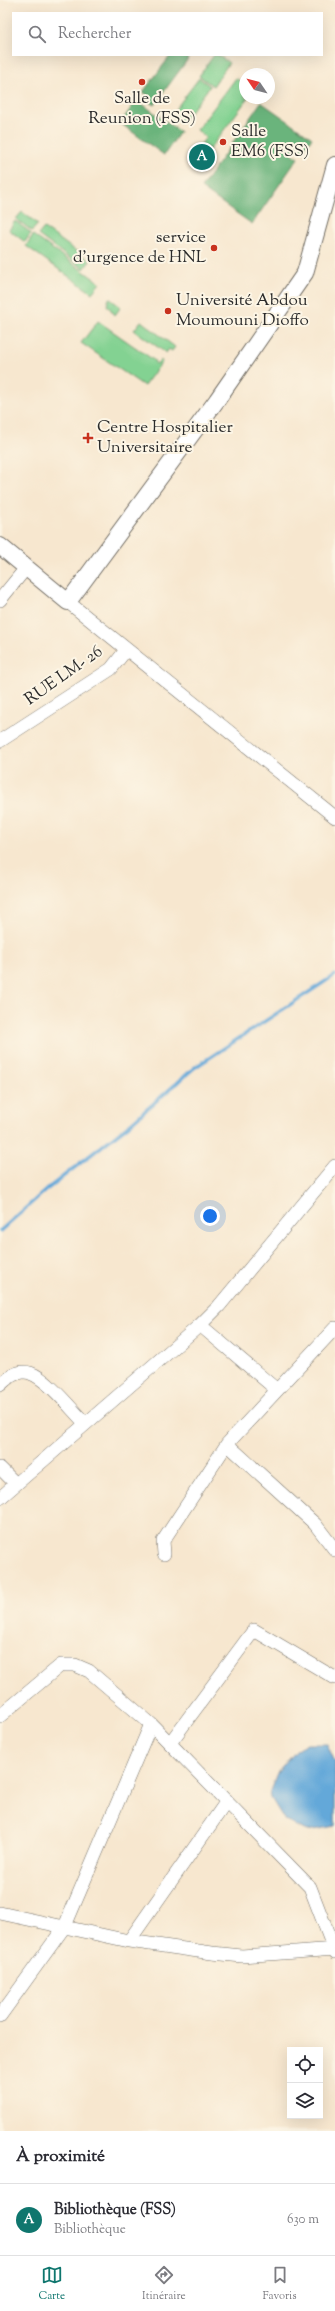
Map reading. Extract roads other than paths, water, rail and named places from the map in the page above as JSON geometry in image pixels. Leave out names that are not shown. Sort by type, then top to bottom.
[{"type":"street","points":[[68,602],[216,400],[305,273],[335,164]]},
{"type":"street","points":[[0,546],[126,650],[335,817]]},
{"type":"street","points":[[0,600],[26,568]]},
{"type":"street","name":"RUE LM- 26","points":[[0,741],[111,669],[126,650]]},
{"type":"street","points":[[0,1498],[15,1483],[200,1325],[219,1306],[335,1166]]},
{"type":"street","points":[[200,1325],[277,1390]]},
{"type":"street","points":[[164,1554],[163,1540],[227,1444],[335,1328]]},
{"type":"street","points":[[0,1385],[17,1373],[31,1373],[47,1385],[85,1423]]},
{"type":"street","points":[[227,1444],[315,1524],[335,1550]]},
{"type":"street","points":[[0,1468],[15,1483]]},
{"type":"street","points":[[170,1744],[254,1630],[335,1678]]},
{"type":"street","points":[[0,1716],[61,1665],[75,1665],[89,1671],[151,1724],[310,1887],[335,1950],[242,1956],[129,1941],[0,1913]]},
{"type":"street","points":[[0,2016],[65,1926],[151,1724]]},
{"type":"street","points":[[129,1941],[227,1801]]},
{"type":"water","points":[[307,1744],[327,1744],[335,1762],[335,1826],[307,1831],[285,1821],[271,1798],[270,1791],[277,1773],[298,1749]]},
{"type":"waterway","points":[[0,1231],[46,1190],[130,1124],[194,1068],[335,975]]},
{"type":"place","name":"Salle de Reunion (FSS)","points":[[142,82]]},
{"type":"place","name":"Salle EM6 (FSS)","points":[[223,142]]},
{"type":"place","name":"Bibliothèque (FSS)","points":[[202,157]]},
{"type":"place","name":"service d'urgence de HNL","points":[[214,248]]},
{"type":"place","name":"Université Abdou Moumouni Dioffo","points":[[168,311]]},
{"type":"place","name":"Centre Hospitalier Universitaire","points":[[88,438]]}]
